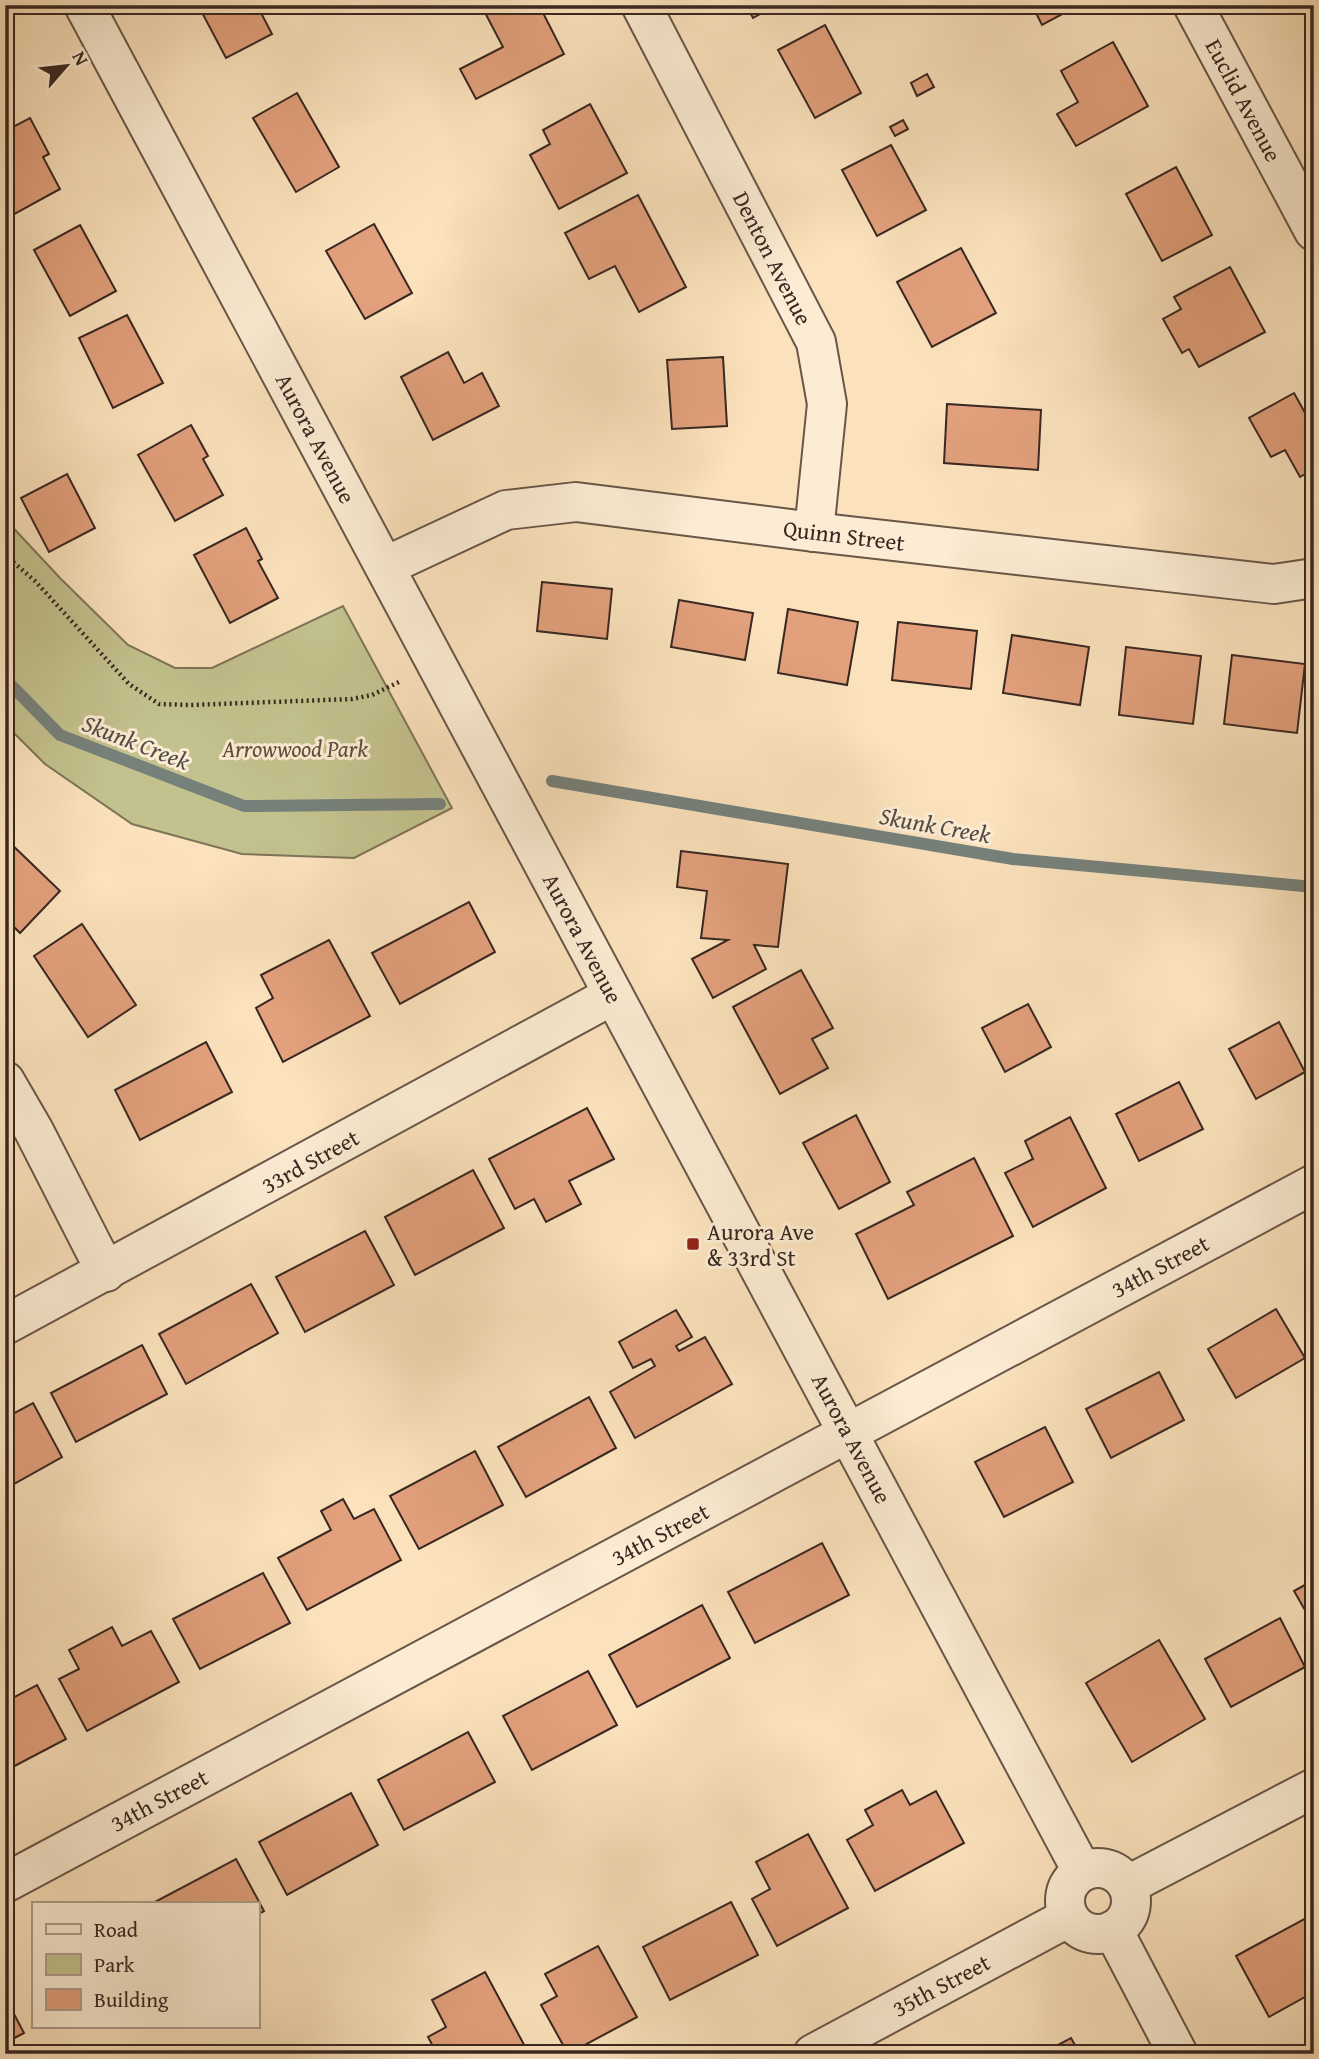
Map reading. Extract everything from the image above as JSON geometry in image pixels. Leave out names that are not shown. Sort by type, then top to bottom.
[{"type":"street","name":"Aurora Avenue","points":[[84,5],[1082,1871]]},
{"type":"street","name":"Denton Avenue","points":[[641,5],[816,342],[827,404],[814,531]]},
{"type":"street","name":"Euclid Avenue","points":[[1194,5],[1314,231]]},
{"type":"street","name":"Quinn Street","points":[[386,566],[506,510],[576,502],[1274,584],[1314,578]]},
{"type":"street","name":"33rd Street","points":[[5,1325],[613,995]]},
{"type":"street","points":[[5,1081],[34,1131],[106,1272]]},
{"type":"street","name":"34th Street","points":[[5,1883],[1314,1184]]},
{"type":"street","points":[[1128,1885],[1314,1788]]},
{"type":"street","points":[[1091,1868],[1108,1869],[1128,1885],[1131,1902],[1126,1919],[1113,1930],[1105,1933],[1088,1932],[1069,1917],[1066,1891],[1075,1876],[1082,1871],[1091,1868]]},
{"type":"street","name":"35th Street","points":[[813,2054],[1069,1917]]},
{"type":"street","points":[[1113,1930],[1178,2054]]},
{"type":"path","points":[[5,555],[35,581],[129,684],[159,704],[352,699],[372,695],[438,666]]},
{"type":"green space","name":"Arrowwood Park","points":[[5,519],[128,645],[175,668],[212,668],[343,606],[452,808],[354,858],[242,854],[132,824],[45,764],[5,724]]},
{"type":"building","points":[[198,5],[257,5],[272,34],[226,58]]},
{"type":"building","points":[[481,5],[539,5],[564,54],[476,99],[460,69],[503,47]]},
{"type":"building","points":[[746,5],[776,5],[753,18]]},
{"type":"building","points":[[1032,5],[1079,5],[1042,25]]},
{"type":"building","points":[[825,25],[861,93],[815,118],[778,50]]},
{"type":"building","points":[[1113,42],[1148,106],[1076,146],[1057,114],[1078,102],[1061,71]]},
{"type":"building","points":[[927,74],[934,87],[917,96],[911,83]]},
{"type":"building","points":[[297,93],[339,167],[296,192],[253,118]]},
{"type":"building","points":[[590,104],[627,173],[559,209],[530,155],[550,144],[543,130]]},
{"type":"building","points":[[30,118],[49,154],[43,157],[60,189],[9,217],[5,210],[5,131]]},
{"type":"building","points":[[903,120],[908,129],[895,136],[890,127]]},
{"type":"building","points":[[891,145],[926,210],[877,236],[842,170]]},
{"type":"building","points":[[1176,167],[1212,235],[1162,261],[1126,194]]},
{"type":"building","points":[[638,195],[686,287],[639,312],[615,266],[589,279],[565,233]]},
{"type":"building","points":[[374,224],[412,293],[365,319],[326,251]]},
{"type":"building","points":[[80,225],[116,291],[70,316],[34,250]]},
{"type":"building","points":[[961,248],[996,313],[932,347],[897,282]]},
{"type":"building","points":[[1230,267],[1265,332],[1199,367],[1189,349],[1182,353],[1163,319],[1181,309],[1174,297]]},
{"type":"building","points":[[127,315],[163,383],[113,408],[79,338]]},
{"type":"building","points":[[448,352],[464,383],[482,373],[499,406],[433,440],[401,377]]},
{"type":"building","points":[[723,357],[727,426],[672,429],[667,360]]},
{"type":"building","points":[[1294,393],[1314,429],[1314,469],[1300,477],[1285,450],[1271,457],[1249,418]]},
{"type":"building","points":[[947,404],[1041,410],[1038,470],[944,463]]},
{"type":"building","points":[[191,425],[208,456],[203,459],[223,495],[175,521],[138,455]]},
{"type":"building","points":[[67,474],[95,528],[49,552],[21,498]]},
{"type":"building","points":[[246,528],[262,559],[258,561],[278,598],[230,623],[194,555]]},
{"type":"building","points":[[542,582],[612,589],[607,639],[537,631]]},
{"type":"building","points":[[679,600],[753,613],[745,660],[671,647]]},
{"type":"building","points":[[788,609],[858,622],[847,685],[778,673]]},
{"type":"building","points":[[898,622],[977,631],[971,689],[892,680]]},
{"type":"building","points":[[1012,635],[1089,647],[1080,705],[1003,693]]},
{"type":"building","points":[[1126,647],[1201,656],[1193,724],[1119,715]]},
{"type":"building","points":[[1232,655],[1305,664],[1297,733],[1224,724]]},
{"type":"building","points":[[5,838],[60,891],[20,933],[5,918]]},
{"type":"building","points":[[681,851],[788,864],[778,947],[754,945],[766,969],[713,998],[692,959],[728,940],[701,938],[707,891],[677,887]]},
{"type":"building","points":[[469,902],[495,952],[400,1004],[372,953]]},
{"type":"building","points":[[82,924],[136,1005],[88,1037],[34,956]]},
{"type":"building","points":[[329,940],[370,1016],[283,1062],[256,1008],[273,998],[261,975]]},
{"type":"building","points":[[801,970],[833,1028],[812,1039],[828,1068],[780,1094],[733,1007]]},
{"type":"building","points":[[1028,1004],[1051,1047],[1005,1072],[982,1028]]},
{"type":"building","points":[[1279,1022],[1305,1072],[1256,1099],[1229,1049]]},
{"type":"building","points":[[206,1042],[232,1092],[140,1140],[115,1090]]},
{"type":"building","points":[[1179,1082],[1203,1129],[1139,1161],[1116,1114]]},
{"type":"building","points":[[587,1108],[614,1159],[569,1181],[581,1204],[546,1222],[534,1199],[515,1209],[489,1159]]},
{"type":"building","points":[[856,1115],[890,1182],[839,1209],[803,1143]]},
{"type":"building","points":[[1070,1117],[1106,1188],[1033,1227],[1005,1173],[1033,1159],[1025,1141]]},
{"type":"building","points":[[974,1158],[1013,1236],[888,1299],[856,1234],[914,1205],[907,1192]]},
{"type":"building","points":[[473,1170],[504,1228],[415,1275],[385,1217]]},
{"type":"building","points":[[365,1231],[394,1285],[305,1332],[276,1277]]},
{"type":"building","points":[[251,1284],[278,1333],[186,1384],[159,1334]]},
{"type":"building","points":[[1276,1309],[1305,1358],[1236,1398],[1208,1349]]},
{"type":"building","points":[[676,1310],[692,1337],[676,1346],[679,1351],[705,1337],[732,1384],[635,1438],[610,1392],[655,1366],[651,1359],[633,1368],[619,1342]]},
{"type":"building","points":[[142,1345],[167,1394],[76,1442],[51,1393]]},
{"type":"building","points":[[1159,1372],[1184,1420],[1111,1458],[1086,1409]]},
{"type":"building","points":[[589,1397],[616,1448],[526,1497],[498,1447]]},
{"type":"building","points":[[33,1403],[62,1457],[5,1489],[5,1418]]},
{"type":"building","points":[[1045,1427],[1073,1482],[1004,1517],[975,1462]]},
{"type":"building","points":[[475,1451],[503,1505],[419,1549],[390,1496]]},
{"type":"building","points":[[343,1499],[354,1519],[374,1509],[401,1560],[307,1610],[278,1558],[331,1530],[321,1511]]},
{"type":"building","points":[[822,1543],[849,1595],[755,1643],[728,1592]]},
{"type":"building","points":[[263,1573],[290,1623],[200,1669],[173,1619]]},
{"type":"building","points":[[1314,1580],[1314,1626],[1294,1591]]},
{"type":"building","points":[[702,1605],[730,1658],[637,1707],[609,1655]]},
{"type":"building","points":[[1280,1618],[1305,1667],[1231,1707],[1205,1659]]},
{"type":"building","points":[[112,1627],[122,1646],[151,1631],[179,1682],[87,1731],[59,1679],[79,1669],[69,1650]]},
{"type":"building","points":[[1159,1640],[1205,1719],[1132,1762],[1086,1683]]},
{"type":"building","points":[[588,1671],[617,1725],[532,1770],[503,1716]]},
{"type":"building","points":[[37,1685],[66,1739],[5,1771],[5,1702]]},
{"type":"building","points":[[468,1732],[495,1782],[404,1830],[378,1780]]},
{"type":"building","points":[[902,1790],[910,1805],[936,1791],[964,1843],[875,1891],[847,1840],[873,1825],[865,1810]]},
{"type":"building","points":[[351,1793],[378,1845],[287,1895],[259,1842]]},
{"type":"building","points":[[808,1834],[848,1908],[777,1946],[752,1899],[770,1889],[756,1862]]},
{"type":"building","points":[[236,1859],[264,1911],[259,1914],[259,1902],[155,1902]]},
{"type":"building","points":[[731,1902],[758,1955],[670,2000],[643,1947]]},
{"type":"building","points":[[1308,1917],[1314,1927],[1314,1992],[1269,2017],[1236,1956]]},
{"type":"building","points":[[598,1946],[637,2017],[568,2054],[541,2005],[557,1996],[545,1974]]},
{"type":"building","points":[[485,1972],[529,2054],[437,2054],[428,2037],[446,2027],[432,2000]]},
{"type":"building","points":[[5,1997],[24,2033],[5,2043]]},
{"type":"building","points":[[1071,2038],[1080,2054],[1041,2054]]},
{"type":"waterway","name":"Skunk Creek","points":[[5,679],[60,735],[244,806],[440,804]]},
{"type":"waterway","name":"Skunk Creek","points":[[552,781],[1013,859],[1314,887]]},
{"type":"place","name":"Aurora Ave & 33rd St","points":[[693,1244]]}]
